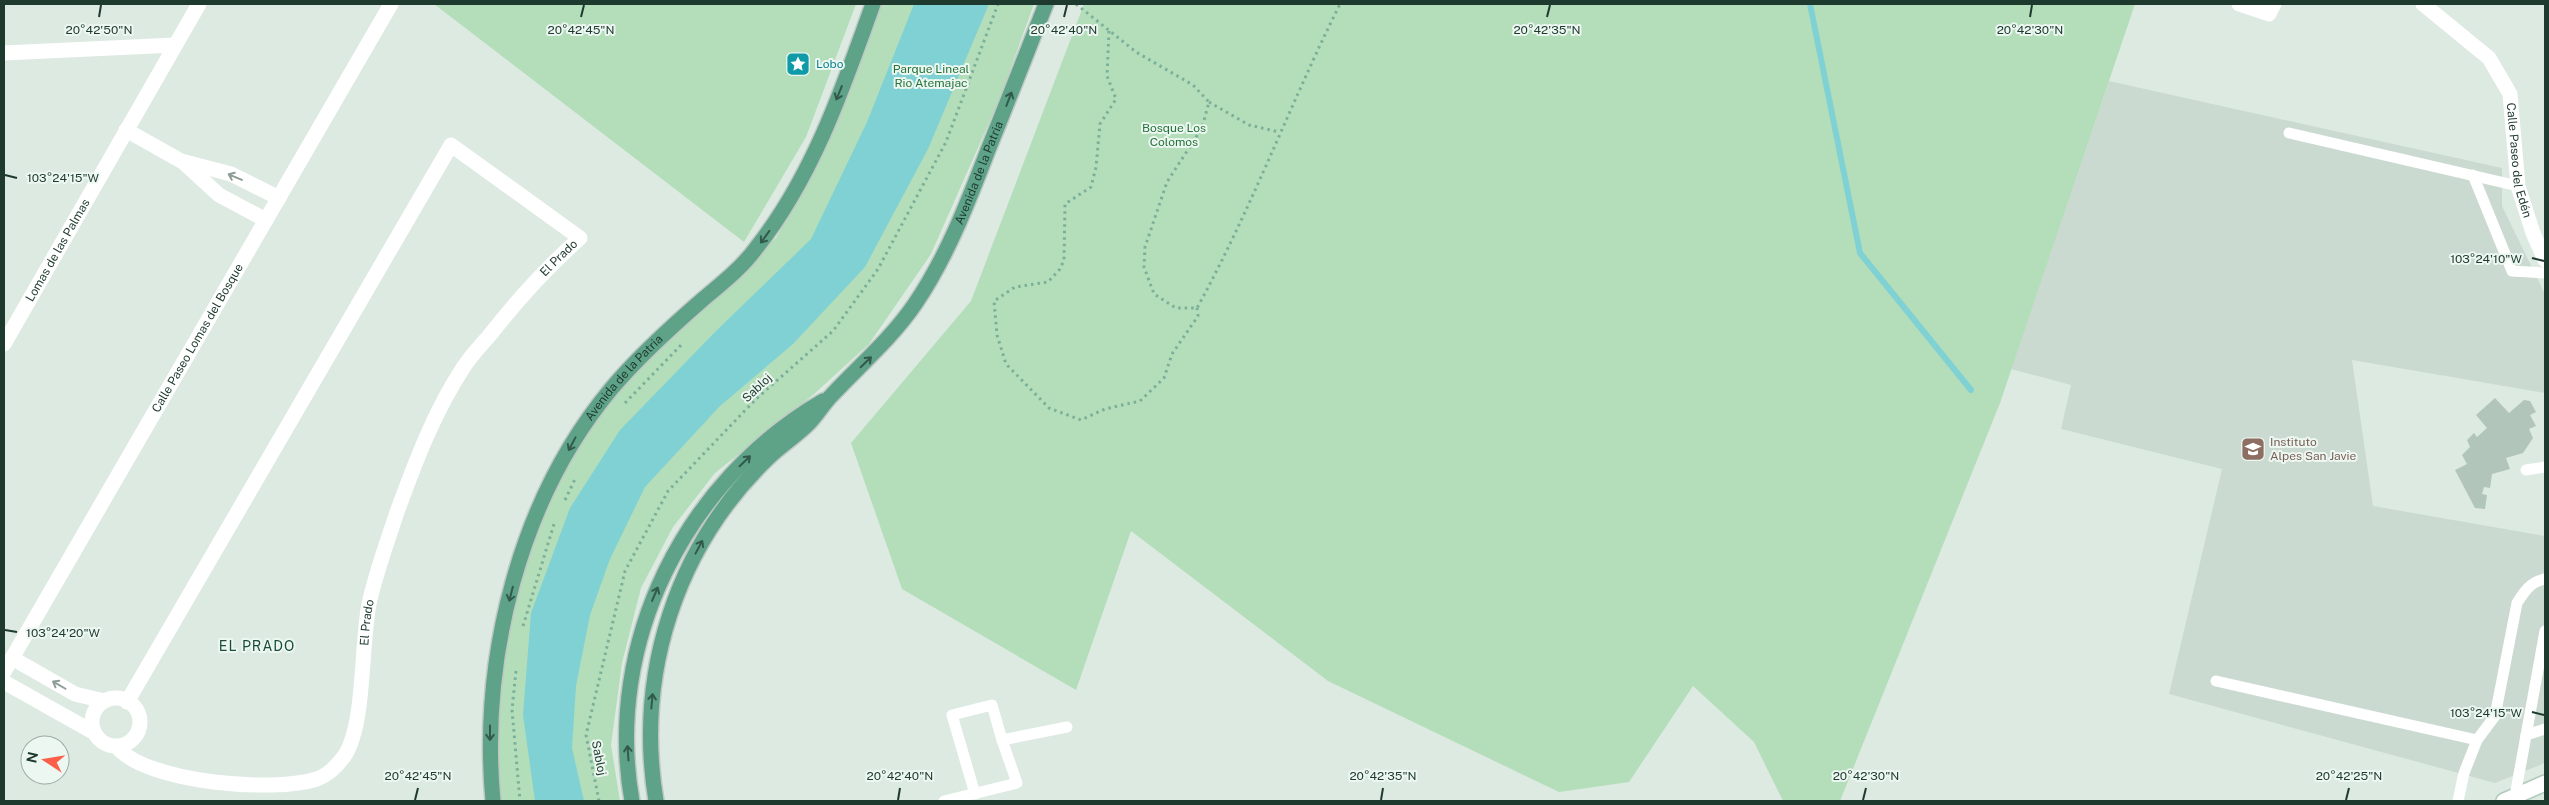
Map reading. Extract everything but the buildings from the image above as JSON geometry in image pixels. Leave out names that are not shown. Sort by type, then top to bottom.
[{"type":"main road","name":"Avenida de la Patria","points":[[493,801],[490,723],[503,625],[531,531],[552,482],[576,436],[613,387],[666,333],[756,249],[789,204],[813,157],[858,48],[873,4]]},
{"type":"main road","name":"Avenida de la Patria","points":[[656,801],[652,773],[650,725],[654,677],[664,629],[680,582],[706,534],[737,491],[770,456],[809,424],[831,396],[882,346],[915,304],[942,257],[972,192],[1046,4]]},
{"type":"main road","name":"Avenida de la Patria","points":[[632,801],[627,733],[632,672],[648,610],[668,562],[696,518],[725,480],[760,446],[800,414],[831,396]]},
{"type":"street","name":"Lomas de las Palmas","points":[[4,344],[199,4]]},
{"type":"street","name":"Calle Paseo Lomas del Bosque","points":[[4,672],[391,4]]},
{"type":"street","points":[[858,48],[869,4]]},
{"type":"street","points":[[2239,4],[2270,14],[2274,4]]},
{"type":"street","name":"Calle Paseo del Edén","points":[[2423,4],[2489,58],[2510,94],[2518,186],[2533,233],[2545,260]]},
{"type":"street","points":[[4,53],[175,46]]},
{"type":"street","points":[[126,130],[183,162],[219,195],[266,220]]},
{"type":"street","name":"El Prado","points":[[117,746],[123,754],[143,764],[182,777],[206,782],[272,784],[316,779],[332,770],[351,744],[358,716],[369,606],[380,558],[414,466],[433,423],[463,368],[541,273],[580,238],[451,145],[127,702]]},
{"type":"street","points":[[183,162],[231,174],[279,198]]},
{"type":"street","points":[[4,682],[93,732],[103,743],[117,746],[129,742],[139,728],[138,715],[127,702],[116,698],[104,701],[75,694],[12,658]]},
{"type":"street","points":[[93,732],[93,714],[104,701]]},
{"type":"street","points":[[2509,799],[2545,783]]},
{"type":"lane","points":[[2289,133],[2518,186]]},
{"type":"lane","points":[[2473,175],[2512,271],[2545,274]]},
{"type":"lane","points":[[2526,470],[2545,467]]},
{"type":"lane","points":[[2458,801],[2464,773],[2477,740],[2495,716],[2517,603],[2525,590],[2538,580],[2545,579]]},
{"type":"lane","points":[[2509,799],[2526,735],[2545,631]]},
{"type":"lane","points":[[2216,681],[2477,740]]},
{"type":"lane","points":[[949,801],[1017,783],[992,704],[952,715],[975,794]]},
{"type":"lane","points":[[1002,740],[1067,727]]},
{"type":"lane","points":[[2526,735],[2545,729]]},
{"type":"path","name":"Sabloj","points":[[599,801],[586,735],[625,571],[668,492],[756,399],[832,331],[878,269],[946,142],[998,4]]},
{"type":"path","points":[[1076,4],[1136,52],[1193,86],[1208,102],[1249,125],[1279,132]]},
{"type":"path","points":[[1109,30],[1107,76],[1116,99],[1100,124],[1096,167],[1091,187],[1065,204],[1064,260],[1060,269],[1048,282],[1015,287],[994,301],[997,335],[1006,364],[1049,408],[1081,420],[1105,409],[1140,401],[1164,378],[1172,354],[1198,316],[1197,308],[1219,268],[1279,132],[1340,4]]},
{"type":"path","points":[[1197,308],[1176,308],[1154,294],[1144,267],[1145,247],[1167,182],[1202,128],[1208,102]]},
{"type":"path","points":[[624,405],[686,340]]},
{"type":"path","points":[[564,502],[580,468]]},
{"type":"path","points":[[521,634],[556,518]]},
{"type":"path","points":[[516,662],[512,710],[520,801]]},
{"type":"shaded area","name":"Instituto Alpes San Javie","points":[[2109,81],[2502,168],[2502,206],[2545,294],[2545,393],[2352,360],[2373,506],[2545,536],[2545,763],[2495,783],[2169,694],[2222,469],[2061,429],[2071,385],[2011,369]]},
{"type":"green space","points":[[434,4],[856,4],[806,137],[744,242]]},
{"type":"green space","name":"Parque Lineal Rio Atemajac","points":[[879,4],[1034,4],[1000,98],[931,254],[869,344],[813,395],[715,473],[673,527],[641,588],[622,663],[611,745],[620,801],[495,801],[496,685],[528,552],[557,480],[609,399],[776,238],[802,192]]},
{"type":"green space","name":"Bosque Los Colomos","points":[[1084,4],[2135,4],[2000,403],[1840,801],[1783,801],[1754,742],[1693,686],[1629,782],[1559,792],[1328,681],[1131,531],[1076,690],[902,589],[851,443],[971,301]]},
{"type":"water","points":[[914,4],[989,4],[928,149],[865,267],[793,344],[720,406],[645,487],[610,559],[590,615],[576,686],[572,748],[584,801],[535,801],[523,715],[531,613],[570,508],[620,430],[714,333],[811,239],[867,122]]},
{"type":"waterway","points":[[1810,4],[1860,253],[1971,390]]},
{"type":"place","name":"Lobo","points":[[798,64]]},
{"type":"place","name":"Instituto Alpes San Javie","points":[[2253,449]]},
{"type":"district","name":"EL PRADO","points":[[257,646]]}]
